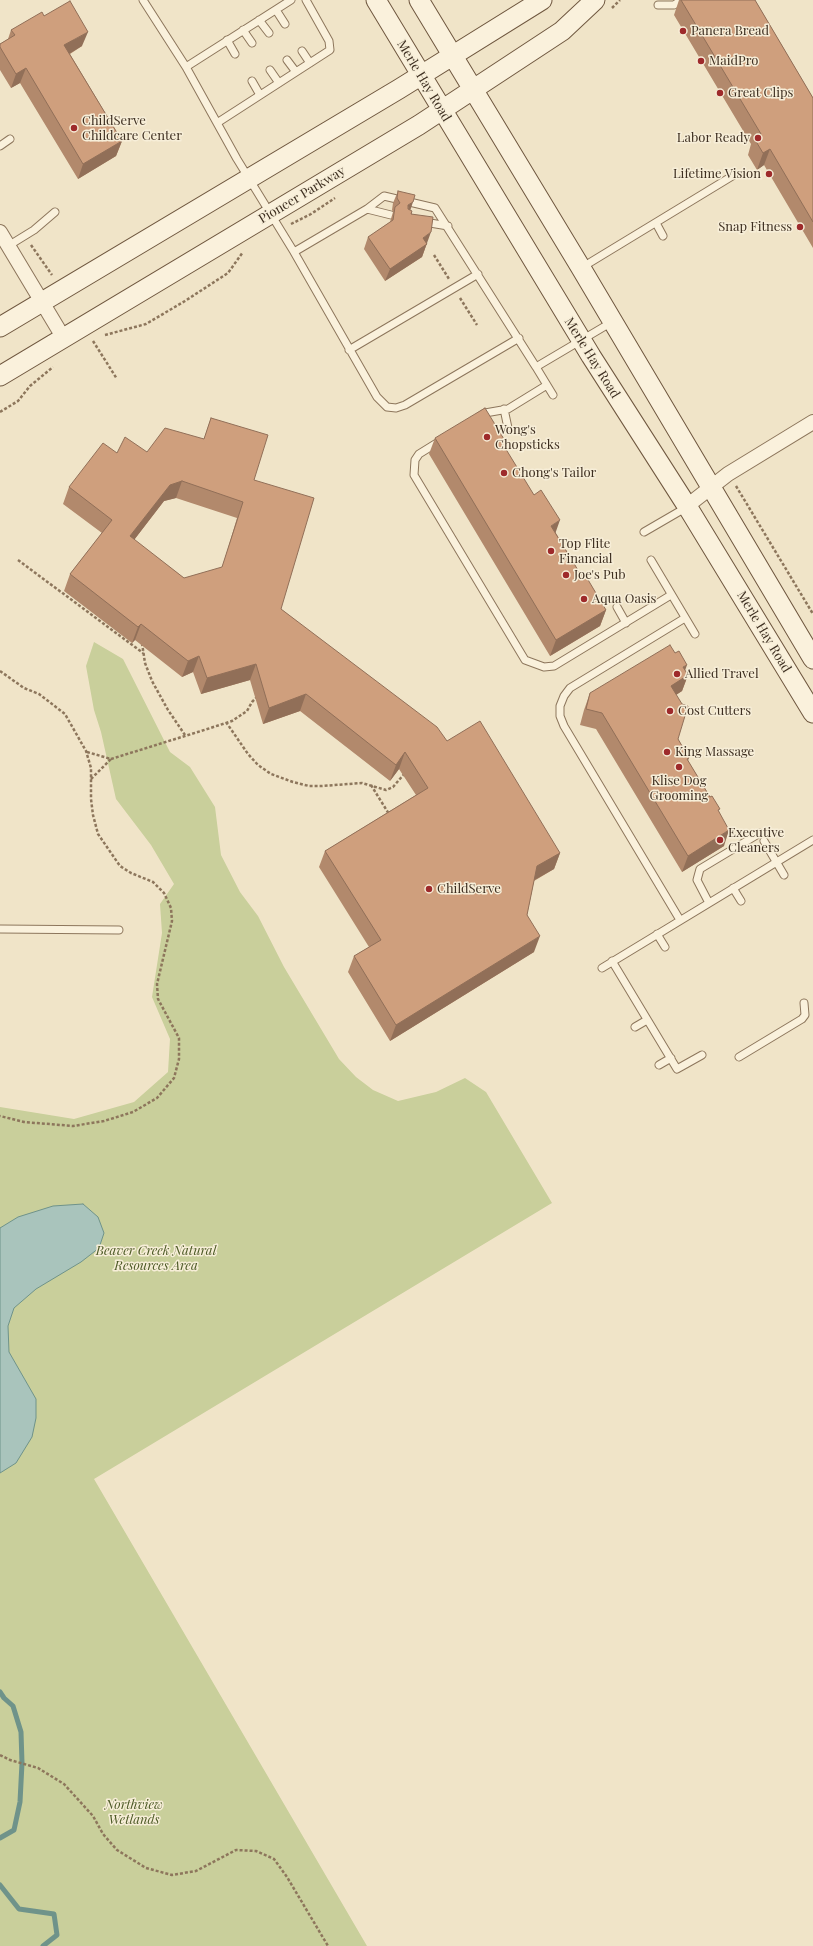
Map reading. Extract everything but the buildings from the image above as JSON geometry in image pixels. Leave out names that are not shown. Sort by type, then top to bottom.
[{"type":"main road","name":"Merle Hay Road","points":[[376,0],[420,76],[582,341],[687,506],[813,713]]},
{"type":"main road","points":[[419,0],[581,268],[709,487],[813,659]]},
{"type":"main road","points":[[0,327],[420,76],[542,0]]},
{"type":"main road","name":"Pioneer Parkway","points":[[0,376],[63,337],[274,221],[562,31],[595,0]]},
{"type":"street","points":[[0,232],[63,337]]},
{"type":"street","points":[[687,506],[709,487],[728,474],[813,422]]},
{"type":"lane","points":[[143,0],[186,67],[274,221],[294,252],[376,397],[387,406],[396,408],[405,405],[519,338]]},
{"type":"lane","points":[[186,67],[291,0]]},
{"type":"lane","points":[[217,123],[330,50],[329,41],[306,0]]},
{"type":"lane","points":[[658,5],[674,5],[680,1]]},
{"type":"lane","points":[[276,10],[285,24]]},
{"type":"lane","points":[[259,20],[269,33]]},
{"type":"lane","points":[[244,30],[252,43]]},
{"type":"lane","points":[[227,40],[235,54]]},
{"type":"lane","points":[[302,51],[310,63]]},
{"type":"lane","points":[[287,60],[296,72]]},
{"type":"lane","points":[[270,70],[279,83]]},
{"type":"lane","points":[[252,81],[260,95]]},
{"type":"lane","points":[[0,146],[10,139]]},
{"type":"lane","points":[[581,268],[734,175]]},
{"type":"lane","points":[[294,252],[367,209],[384,196],[435,208],[519,338],[553,395]]},
{"type":"lane","points":[[367,209],[391,215]]},
{"type":"lane","points":[[8,246],[25,236],[55,212]]},
{"type":"lane","points":[[415,220],[448,226]]},
{"type":"lane","points":[[656,223],[664,236]]},
{"type":"lane","points":[[349,350],[478,274]]},
{"type":"lane","points":[[536,367],[612,322]]},
{"type":"lane","points":[[472,421],[485,413],[508,409],[547,385]]},
{"type":"lane","points":[[504,409],[508,428]]},
{"type":"lane","points":[[445,437],[419,454],[415,460],[414,475],[525,660],[544,667],[554,666],[672,595]]},
{"type":"lane","points":[[644,532],[687,506]]},
{"type":"lane","points":[[651,560],[695,634]]},
{"type":"lane","points":[[617,607],[626,623]]},
{"type":"lane","points":[[680,920],[564,726],[560,716],[560,706],[564,696],[570,688],[685,618]]},
{"type":"lane","points":[[708,903],[697,880],[700,869],[760,833]]},
{"type":"lane","points":[[602,968],[813,840]]},
{"type":"lane","points":[[764,841],[784,875]]},
{"type":"lane","points":[[733,888],[741,901]]},
{"type":"lane","points":[[0,929],[119,930]]},
{"type":"lane","points":[[657,934],[665,947]]},
{"type":"lane","points":[[612,961],[677,1069],[702,1055]]},
{"type":"lane","points":[[739,1057],[802,1018],[805,1015],[804,1003]]},
{"type":"lane","points":[[635,1027],[648,1020]]},
{"type":"lane","points":[[659,1065],[670,1058]]},
{"type":"path","points":[[274,221],[295,223],[336,197]]},
{"type":"path","points":[[25,236],[52,275]]},
{"type":"path","points":[[89,344],[104,336],[146,324],[185,301],[228,273],[249,246]]},
{"type":"path","points":[[93,341],[117,379]]},
{"type":"path","points":[[0,412],[18,401],[30,386],[54,366]]},
{"type":"path","points":[[728,474],[813,614]]},
{"type":"path","points":[[18,560],[143,653]]},
{"type":"path","points":[[144,638],[142,641],[144,663],[160,696],[184,736]]},
{"type":"path","points":[[91,779],[111,759],[226,722],[247,711],[257,697]]},
{"type":"path","points":[[226,722],[248,754],[271,774],[309,786],[370,784],[386,790],[395,784],[407,768]]},
{"type":"path","points":[[86,751],[111,759]]},
{"type":"path","points":[[370,784],[389,814],[393,816]]},
{"type":"path","points":[[0,1755],[10,1760],[33,1766],[64,1784],[93,1816],[103,1834],[117,1850],[146,1868],[172,1875],[196,1870],[236,1850],[256,1851],[274,1859],[287,1877],[328,1946]]},
{"type":"green space","points":[[94,642],[123,659],[170,752],[190,767],[215,807],[221,855],[240,892],[258,916],[284,967],[339,1059],[356,1077],[373,1090],[398,1101],[436,1092],[465,1078],[486,1092],[552,1203],[94,1479],[367,1946],[0,1946],[0,1107],[74,1119],[134,1102],[168,1072],[170,1039],[152,997],[162,933],[160,904],[174,884],[151,845],[116,799],[101,732],[94,710],[86,666]]},
{"type":"water","points":[[83,1204],[98,1217],[104,1233],[99,1248],[81,1262],[36,1289],[14,1308],[8,1326],[9,1352],[36,1399],[36,1418],[32,1437],[16,1463],[0,1473],[0,1228],[18,1217],[53,1206]]},
{"type":"waterway","points":[[0,1692],[13,1706],[21,1732],[22,1763],[20,1802],[14,1830],[0,1838]]},
{"type":"waterway","points":[[0,1885],[19,1909],[54,1914],[57,1935],[43,1946]]},
{"type":"place","name":"Panera Bread","points":[[683,31]]},
{"type":"place","name":"MaidPro","points":[[701,61]]},
{"type":"place","name":"Great Clips","points":[[720,93]]},
{"type":"place","name":"ChildServe Childcare Center","points":[[74,128]]},
{"type":"place","name":"Labor Ready","points":[[758,138]]},
{"type":"place","name":"Lifetime Vision","points":[[769,174]]},
{"type":"place","name":"Snap Fitness","points":[[800,227]]},
{"type":"place","name":"Wong's Chopsticks","points":[[487,437]]},
{"type":"place","name":"Chong's Tailor","points":[[504,473]]},
{"type":"place","name":"Top Flite Financial","points":[[551,551]]},
{"type":"place","name":"Joe's Pub","points":[[566,575]]},
{"type":"place","name":"Aqua Oasis","points":[[584,599]]},
{"type":"place","name":"Allied Travel","points":[[677,674]]},
{"type":"place","name":"Cost Cutters","points":[[670,711]]},
{"type":"place","name":"King Massage","points":[[667,752]]},
{"type":"place","name":"Klise Dog Grooming","points":[[679,767]]},
{"type":"place","name":"Executive Cleaners","points":[[720,840]]},
{"type":"place","name":"ChildServe","points":[[429,889]]},
{"type":"park label","name":"Beaver Creek Natural Resources Area","points":[[156,1258]]},
{"type":"park label","name":"Northview Wetlands","points":[[134,1812]]}]
